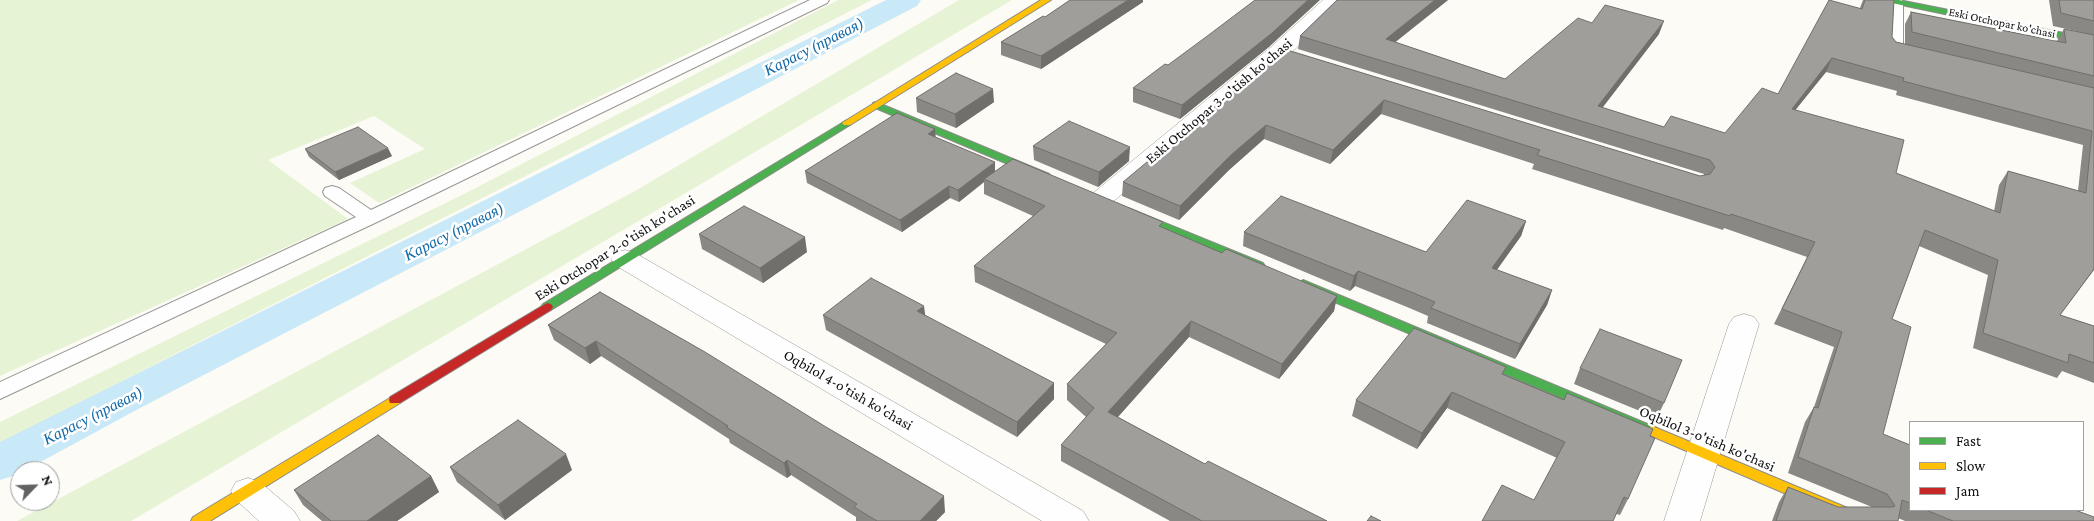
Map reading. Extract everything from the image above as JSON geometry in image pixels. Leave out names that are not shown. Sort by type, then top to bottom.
[{"type":"street","name":"Eski Otchopar 2-o'tish ko'chasi","points":[[198,521],[1047,0]]},
{"type":"street","name":"Eski Otchopar 3-o'tish ko'chasi","points":[[1106,201],[1288,55],[1335,0]]},
{"type":"street","name":"Eski Otchopar ko'chasi","points":[[1901,2],[2094,42]]},
{"type":"street","points":[[876,104],[1056,180]]},
{"type":"street","points":[[1106,201],[1266,268]]},
{"type":"street","name":"Oqbilol 4-o'tish ko'chasi","points":[[626,259],[1071,521]]},
{"type":"street","name":"Oqbilol 3-o'tish ko'chasi","points":[[1293,280],[1864,521]]},
{"type":"street","points":[[1682,521],[1744,324]]},
{"type":"street","points":[[248,491],[282,521]]},
{"type":"lane","points":[[0,390],[370,218],[822,0]]},
{"type":"lane","points":[[1901,2],[1894,50],[1923,57]]},
{"type":"lane","points":[[332,192],[370,218]]},
{"type":"green space","points":[[0,0],[799,0],[379,203],[350,183],[425,149],[374,116],[268,160],[348,219],[0,376]]},
{"type":"green space","points":[[838,0],[872,0],[0,443],[0,422],[466,193]]},
{"type":"green space","points":[[959,0],[1012,0],[131,521],[17,521],[36,511],[60,511],[60,498],[635,191]]},
{"type":"building","points":[[1070,0],[1128,0],[1041,56],[1001,42],[1043,16],[1045,17]]},
{"type":"building","points":[[1255,0],[1308,0],[1272,33],[1182,105],[1133,88],[1165,64],[1168,65]]},
{"type":"building","points":[[1337,0],[1435,0],[1386,39],[1505,79],[1578,18],[1592,23],[1605,5],[1664,21],[1598,106],[1664,127],[1671,116],[1725,133],[1762,88],[1778,94],[1829,0],[1862,9],[1865,0],[1894,0],[1892,37],[1896,42],[2094,88],[2094,269],[2060,315],[2094,326],[2094,363],[2069,354],[2068,363],[1983,333],[1998,260],[1925,230],[1892,319],[1911,327],[1883,434],[1909,445],[1909,503],[1902,500],[1898,521],[1776,521],[1788,487],[1838,507],[1895,506],[1887,494],[1798,457],[1814,407],[1818,408],[1842,332],[1782,309],[1815,242],[1731,214],[1730,216],[1537,155],[1540,150],[1384,100],[1333,150],[1266,125],[1231,155],[1180,206],[1123,182],[1153,157],[1159,159],[1212,116],[1206,114],[1284,49],[1700,176],[1710,174],[1715,167],[1710,160],[1300,36]],"holes":[[[1832,58],[1904,78],[1903,81],[2092,131],[2086,193],[2008,171],[2000,213],[1896,173],[1904,140],[1792,109]]]},
{"type":"building","points":[[2059,0],[2094,0],[2094,21],[2061,13]]},
{"type":"building","points":[[1911,12],[2066,43],[2064,29],[2094,35],[2094,76],[1912,32]]},
{"type":"building","points":[[956,73],[993,89],[955,114],[916,98]]},
{"type":"building","points":[[897,113],[935,129],[928,134],[995,162],[958,190],[949,186],[900,220],[805,171]]},
{"type":"building","points":[[1069,121],[1130,147],[1099,172],[1033,146]]},
{"type":"building","points":[[358,127],[388,148],[335,172],[305,149]]},
{"type":"building","points":[[1013,159],[1163,222],[1159,226],[1222,253],[1226,249],[1337,296],[1282,364],[1191,321],[1108,412],[1205,464],[1208,461],[1327,521],[1202,521],[1061,445],[1094,408],[1067,384],[1117,333],[974,266],[1045,206],[984,179]]},
{"type":"building","points":[[1281,196],[1426,252],[1467,200],[1526,221],[1492,268],[1552,290],[1520,344],[1431,308],[1435,302],[1411,292],[1358,271],[1354,276],[1244,232]]},
{"type":"building","points":[[744,206],[805,237],[760,268],[699,234]]},
{"type":"building","points":[[871,278],[924,306],[917,311],[1054,383],[1017,422],[823,315]]},
{"type":"building","points":[[600,292],[705,352],[826,427],[944,496],[920,521],[877,521],[854,507],[857,504],[787,460],[784,463],[726,427],[728,426],[596,341],[585,348],[548,325]]},
{"type":"building","points":[[1414,328],[1506,367],[1502,374],[1564,400],[1567,393],[1653,429],[1650,436],[1655,438],[1628,499],[1624,497],[1613,521],[1482,521],[1502,485],[1534,500],[1565,442],[1452,392],[1422,433],[1356,400]]},
{"type":"building","points":[[1600,329],[1682,360],[1664,403],[1580,368]]},
{"type":"building","points":[[518,420],[566,454],[498,505],[450,467]]},
{"type":"building","points":[[378,435],[431,476],[367,521],[331,521],[294,490]]},
{"type":"building","points":[[1928,511],[2078,511],[2094,517],[2094,521],[1953,521]]},
{"type":"building","points":[[1371,516],[1381,521],[1367,521]]},
{"type":"waterway","name":"Карасу (правая)","points":[[0,463],[125,397],[907,0]]},
{"type":"traffic: fast","points":[[1887,0],[2094,42]]},
{"type":"traffic: fast","points":[[876,105],[1045,176]]},
{"type":"traffic: fast","points":[[547,307],[847,123]]},
{"type":"traffic: fast","points":[[1128,211],[1259,266]]},
{"type":"traffic: fast","points":[[1303,284],[1652,431]]},
{"type":"traffic: slow","points":[[847,123],[1047,0]]},
{"type":"traffic: slow","points":[[198,521],[395,400]]},
{"type":"traffic: slow","points":[[1652,431],[1864,521]]},
{"type":"traffic: jam","points":[[395,400],[547,307]]}]
